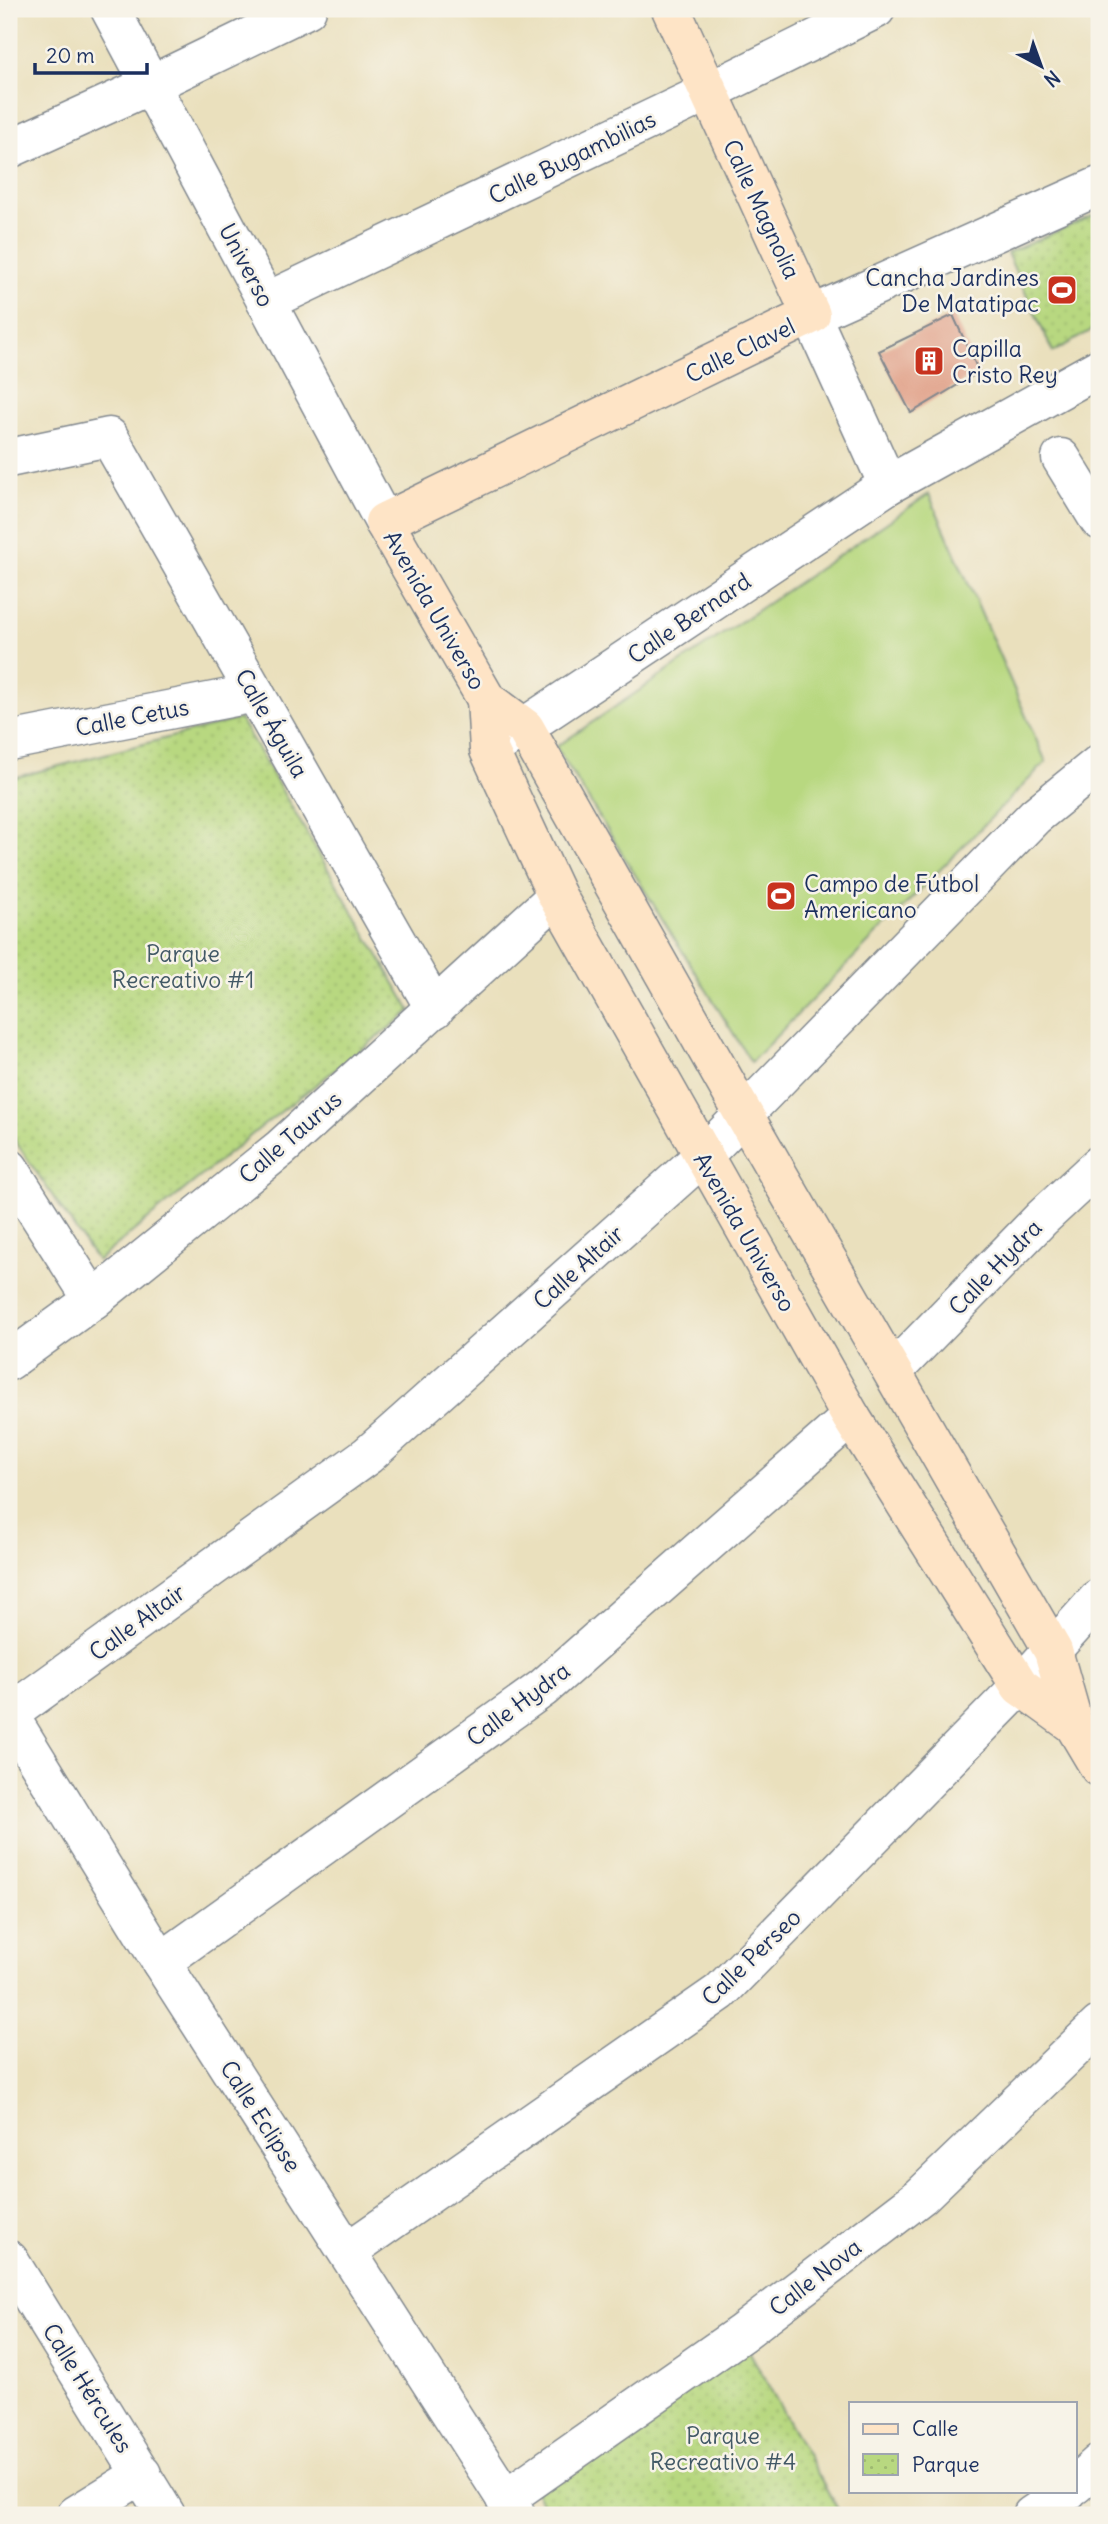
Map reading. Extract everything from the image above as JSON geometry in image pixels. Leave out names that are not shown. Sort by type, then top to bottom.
[{"type":"street","name":"Universo","points":[[110,9],[384,522]]},
{"type":"street","points":[[9,149],[307,9]]},
{"type":"street","name":"Calle Magnolia","points":[[671,9],[888,485]]},
{"type":"street","name":"Calle Bugambilias","points":[[266,302],[876,9]]},
{"type":"street","name":"Calle Clavel","points":[[384,522],[811,315],[1099,186]]},
{"type":"street","name":"Calle Bernard","points":[[489,750],[888,485],[1099,368]]},
{"type":"street","name":"Calle Águila","points":[[9,458],[108,437],[435,1009]]},
{"type":"street","points":[[1061,458],[1099,520]]},
{"type":"street","name":"Avenida Universo","points":[[384,522],[486,699],[525,728],[587,835],[744,1115],[1053,1651],[1074,1725],[1099,1767]]},
{"type":"street","name":"Calle Cetus","points":[[9,741],[255,693]]},
{"type":"street","name":"Avenida Universo","points":[[486,699],[489,750],[550,879],[702,1157],[851,1417],[1020,1686],[1074,1725]]},
{"type":"street","name":"Calle Altair","points":[[9,1715],[368,1455],[702,1157],[1035,816],[1099,764]]},
{"type":"street","points":[[550,879],[587,835]]},
{"type":"street","name":"Calle Taurus","points":[[9,1361],[93,1300],[281,1148],[435,1009],[550,879]]},
{"type":"street","name":"Calle Hydra","points":[[893,1371],[1042,1218],[1099,1165]]},
{"type":"street","points":[[9,1168],[93,1300]]},
{"type":"street","name":"Calle Hydra","points":[[161,1962],[543,1688],[851,1417]]},
{"type":"street","name":"Calle Perseo","points":[[348,2251],[720,1992],[1020,1686],[1099,1598]]},
{"type":"street","name":"Calle Eclipse","points":[[9,1715],[161,1962],[511,2507]]},
{"type":"street","name":"Calle Nova","points":[[511,2507],[921,2196],[1099,2025]]},
{"type":"street","name":"Calle Hércules","points":[[9,2262],[166,2515]]},
{"type":"street","points":[[1076,2484],[1099,2463]]},
{"type":"street","points":[[76,2515],[142,2474]]},
{"type":"street","points":[[1032,2515],[1066,2492]]},
{"type":"green space","name":"Cancha Jardines De Matatipac","points":[[1099,213],[1099,326],[1053,352],[1007,253]]},
{"type":"green space","name":"Campo de Fútbol Americano","points":[[929,494],[1046,762],[751,1062],[556,747]]},
{"type":"green space","name":"Parque Recreativo #1","points":[[240,719],[411,1011],[260,1128],[97,1261],[9,1132],[9,779]]},
{"type":"green space","name":"Parque Recreativo #4","points":[[748,2349],[841,2515],[550,2515],[535,2492]]},
{"type":"building","name":"Capilla Cristo Rey","points":[[953,315],[979,372],[911,413],[879,351]]},
{"type":"place","name":"Cancha Jardines De Matatipac","points":[[1062,290]]},
{"type":"place","name":"Capilla Cristo Rey","points":[[929,361]]},
{"type":"place","name":"Campo de Fútbol Americano","points":[[781,896]]}]
